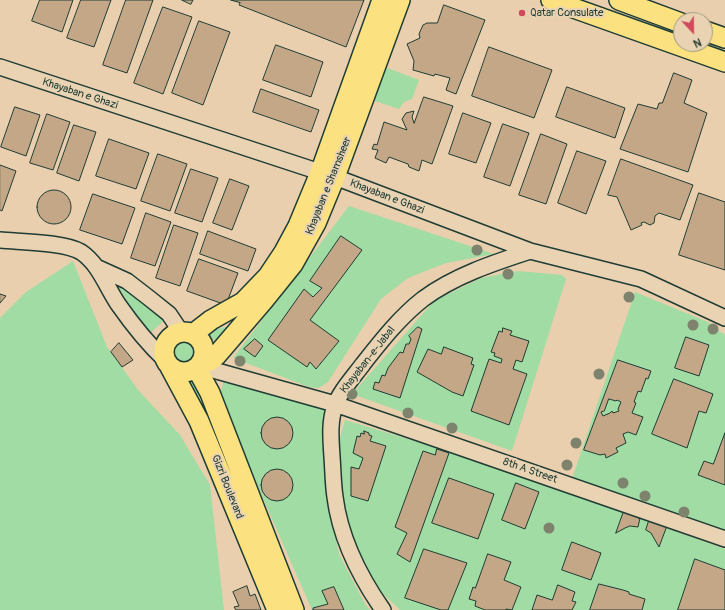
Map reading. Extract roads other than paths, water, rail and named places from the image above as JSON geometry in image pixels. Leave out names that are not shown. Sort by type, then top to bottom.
[{"type":"main road","name":"Khayaban e Shamsheer","points":[[199,366],[210,361],[216,356],[264,300],[293,264],[316,224],[328,175],[382,0]]},
{"type":"main road","name":"Khayaban e Shamsheer","points":[[187,333],[243,302],[268,276],[284,252],[328,175],[400,0]]},
{"type":"main road","points":[[551,0],[725,62]]},
{"type":"main road","points":[[619,0],[655,6],[673,18]]},
{"type":"main road","points":[[713,31],[725,33]]},
{"type":"main road","points":[[713,33],[725,38]]},
{"type":"main road","points":[[187,333],[200,339],[204,347],[204,356],[199,366],[190,372],[183,373],[176,371],[167,364],[163,353],[164,346],[172,336],[187,333]]},
{"type":"main road","name":"Gizri Boulevard","points":[[167,364],[200,421],[277,610]]},
{"type":"main road","name":"Gizri Boulevard","points":[[199,366],[294,610]]},
{"type":"street","name":"Khayaban e Ghazi","points":[[0,67],[328,175],[530,252],[640,279],[725,318]]},
{"type":"street","points":[[0,240],[62,246],[80,252],[96,267],[118,303],[147,342],[167,364]]},
{"type":"street","name":"Khayaban-e-Jabal","points":[[383,610],[372,595],[353,556],[342,528],[334,490],[331,439],[332,415],[335,404],[350,380],[378,344],[398,322],[423,300],[450,282],[484,267],[530,252]]},
{"type":"street","points":[[96,267],[127,281],[169,314],[187,333]]},
{"type":"street","name":"8th A Street","points":[[199,366],[335,404],[725,539]]},
{"type":"place","name":"Qatar Consulate","points":[[522,13]]}]
